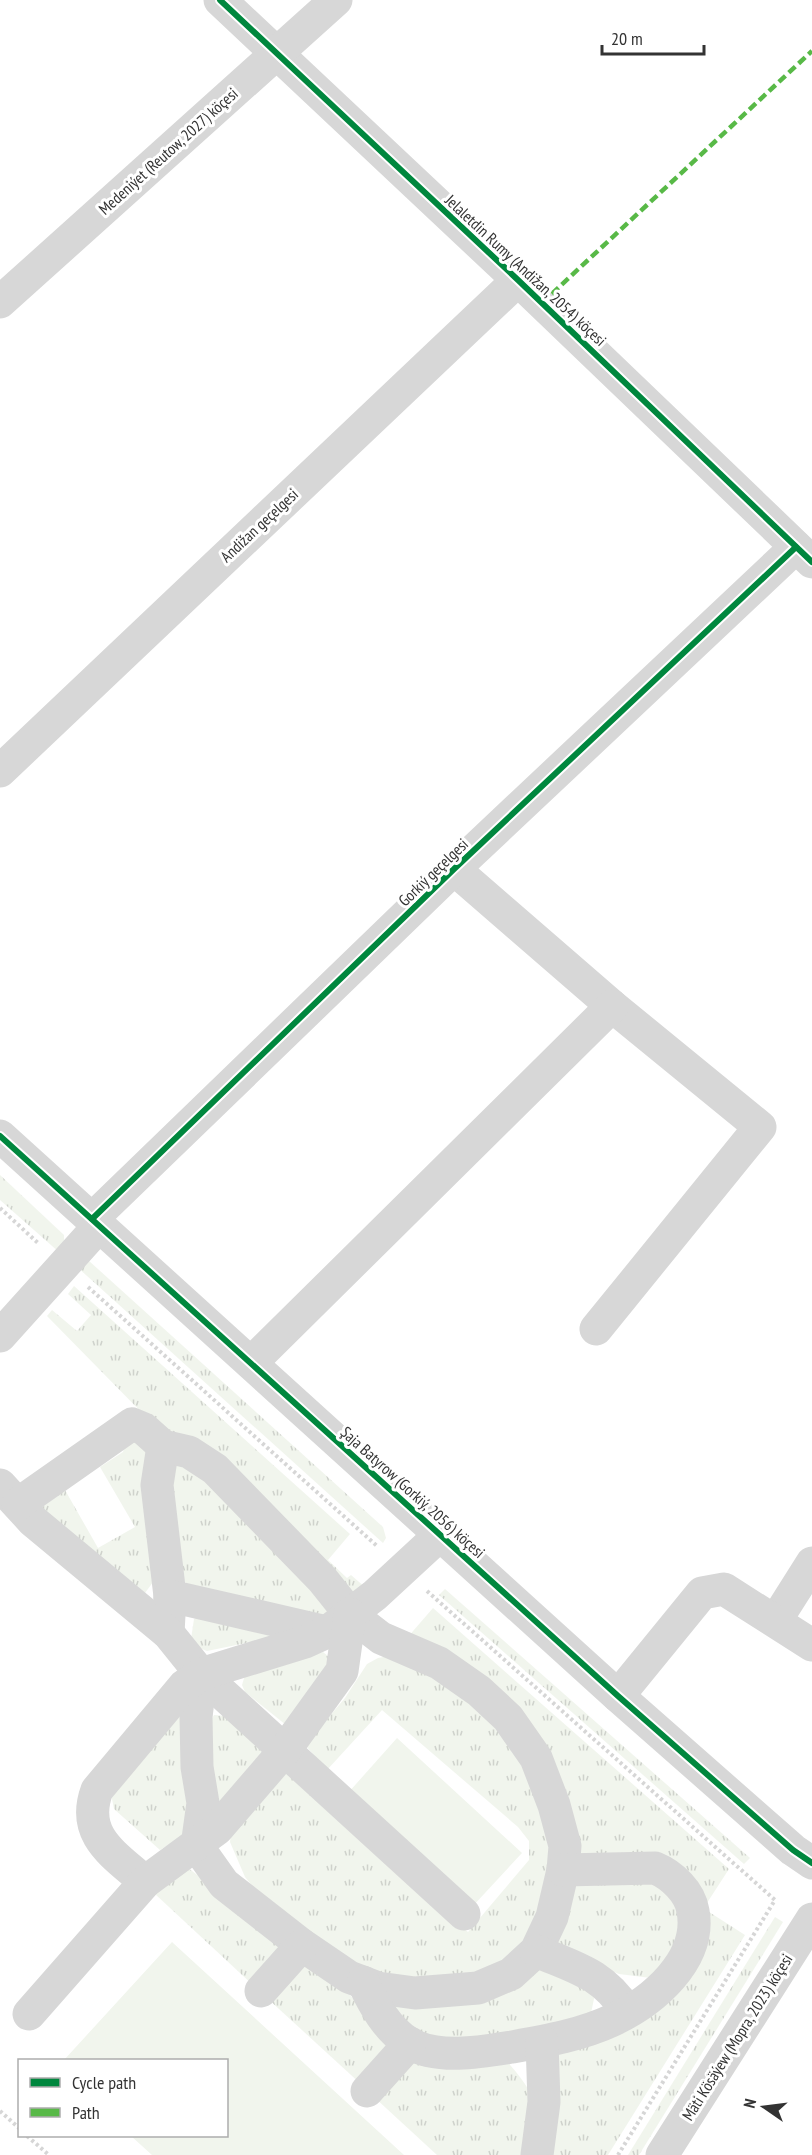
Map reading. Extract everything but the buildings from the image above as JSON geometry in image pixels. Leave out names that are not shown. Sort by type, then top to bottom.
[{"type":"street","name":"Jelaletdin Rumy (Andižan, 2054) köçesi","points":[[220,0],[518,280],[804,555]]},
{"type":"street","name":"Medeniýet (Reutow, 2027) köçesi","points":[[0,302],[336,0]]},
{"type":"street","name":"Andižan geçelgesi","points":[[0,771],[518,280]]},
{"type":"street","name":"Gorkiý geçelgesi","points":[[0,1336],[95,1222],[454,869],[804,555]]},
{"type":"street","points":[[454,869],[612,1006],[760,1127],[596,1329]]},
{"type":"street","points":[[251,1363],[612,1006]]},
{"type":"street","name":"Şaja Batyrow (Gorkiý, 2056) köçesi","points":[[0,1136],[618,1696],[793,1851],[812,1863]]},
{"type":"street","points":[[29,2014],[145,1882],[197,1846],[217,1829],[285,1750],[342,1671],[339,1623],[322,1579],[215,1469],[189,1452],[163,1446],[144,1429],[132,1424],[9,1494],[33,1521],[168,1633],[201,1674],[285,1750],[464,1914]]},
{"type":"street","points":[[163,1446],[157,1485],[170,1596],[168,1633]]},
{"type":"street","points":[[145,1882],[100,1842],[92,1821],[91,1805],[97,1790],[184,1686],[201,1674],[305,1642],[339,1623],[440,1535]]},
{"type":"street","points":[[776,1620],[812,1563]]},
{"type":"street","points":[[618,1696],[702,1593],[724,1589],[812,1645]]},
{"type":"street","points":[[170,1596],[339,1623],[381,1638],[439,1663],[479,1691],[508,1718],[536,1758],[554,1804],[565,1846],[563,1870],[552,1917],[536,1951],[511,1974],[478,1988],[415,1993],[378,1988],[349,1977],[302,1945],[224,1884],[197,1846],[203,1803],[197,1767],[196,1717],[201,1674]]},
{"type":"street","points":[[363,1982],[391,2028],[410,2043],[425,2049],[485,2052],[563,2038],[613,2020],[642,2002],[670,1978],[687,1955],[695,1921],[692,1905],[681,1887],[656,1868],[563,1870]]},
{"type":"street","name":"Mäti Kösäýew (Mopra, 2023) köçesi","points":[[662,2155],[812,1919]]},
{"type":"street","points":[[261,1991],[302,1945]]},
{"type":"street","points":[[536,1951],[587,1973],[612,1989],[627,2011]]},
{"type":"street","points":[[537,2155],[544,2102],[542,2042]]},
{"type":"street","points":[[367,2091],[410,2043]]},
{"type":"path","points":[[0,2111],[18,2127]]},
{"type":"path","points":[[28,2137],[49,2155]]},
{"type":"green space","points":[[0,1175],[64,1235],[64,1244],[60,1253],[0,1200]]},
{"type":"green space","points":[[88,1260],[383,1527],[386,1538],[383,1543],[76,1266]]},
{"type":"green space","points":[[74,1286],[350,1534],[328,1560],[347,1578],[351,1575],[366,1588],[362,1591],[352,1591],[151,1422],[47,1316],[52,1310],[77,1331],[91,1315],[68,1294]]},
{"type":"green space","points":[[135,1438],[146,1452],[156,1578],[145,1593],[41,1508],[65,1490],[98,1548],[135,1527],[100,1467],[123,1452],[125,1445]]},
{"type":"green space","points":[[189,1463],[323,1598],[328,1613],[327,1617],[190,1587],[183,1580],[168,1479],[173,1465]]},
{"type":"green space","points":[[445,1589],[750,1858],[744,1864],[439,1595]]},
{"type":"green space","points":[[433,1608],[729,1869],[705,1906],[694,1891],[577,1860],[545,1758],[407,1638]]},
{"type":"green space","points":[[199,1615],[291,1634],[207,1651],[197,1647],[191,1639],[194,1619]]},
{"type":"green space","points":[[323,1652],[328,1656],[329,1665],[286,1725],[245,1692],[242,1685],[245,1675]]},
{"type":"green space","points":[[394,1655],[476,1701],[521,1754],[554,1848],[531,1937],[499,1967],[446,1984],[353,1967],[266,1903],[245,1877],[230,1842],[232,1825],[282,1767],[468,1932],[529,1860],[529,1841],[518,1827],[382,1710],[327,1770],[305,1745],[345,1698],[367,1664],[378,1658]]},
{"type":"green space","points":[[185,1701],[182,1770],[189,1814],[189,1832],[160,1850],[114,1809],[111,1794]]},
{"type":"green space","points":[[214,1715],[228,1716],[269,1750],[221,1812],[206,1728]]},
{"type":"green space","points":[[397,1738],[522,1853],[472,1907],[348,1793]]},
{"type":"green space","points":[[183,1864],[285,1943],[254,1986],[155,1894]]},
{"type":"green space","points":[[636,1876],[677,1896],[685,1937],[651,1978],[619,1974],[559,1949],[553,1936],[559,1918],[578,1883]]},
{"type":"green space","points":[[706,1910],[745,1935],[608,2155],[547,2155],[559,2051],[614,2030]]},
{"type":"green space","points":[[775,1917],[783,1922],[639,2155],[628,2155]]},
{"type":"green space","points":[[172,1942],[404,2155],[152,2155],[132,2137],[228,2137],[228,2059],[65,2059]]},
{"type":"green space","points":[[304,1956],[336,1980],[398,2047],[363,2086],[267,1998]]},
{"type":"green space","points":[[533,1965],[595,1994],[590,2018],[567,2026],[426,2043],[390,2006]]},
{"type":"green space","points":[[411,2054],[504,2058],[524,2083],[533,2102],[529,2155],[437,2155],[374,2097]]},
{"type":"marked path","points":[[542,303],[812,51]]},
{"type":"cycle path","points":[[220,0],[518,280],[812,562]]},
{"type":"cycle path","points":[[92,1219],[454,869],[796,547]]},
{"type":"cycle path","points":[[0,1136],[618,1696],[793,1850],[812,1863]]}]
